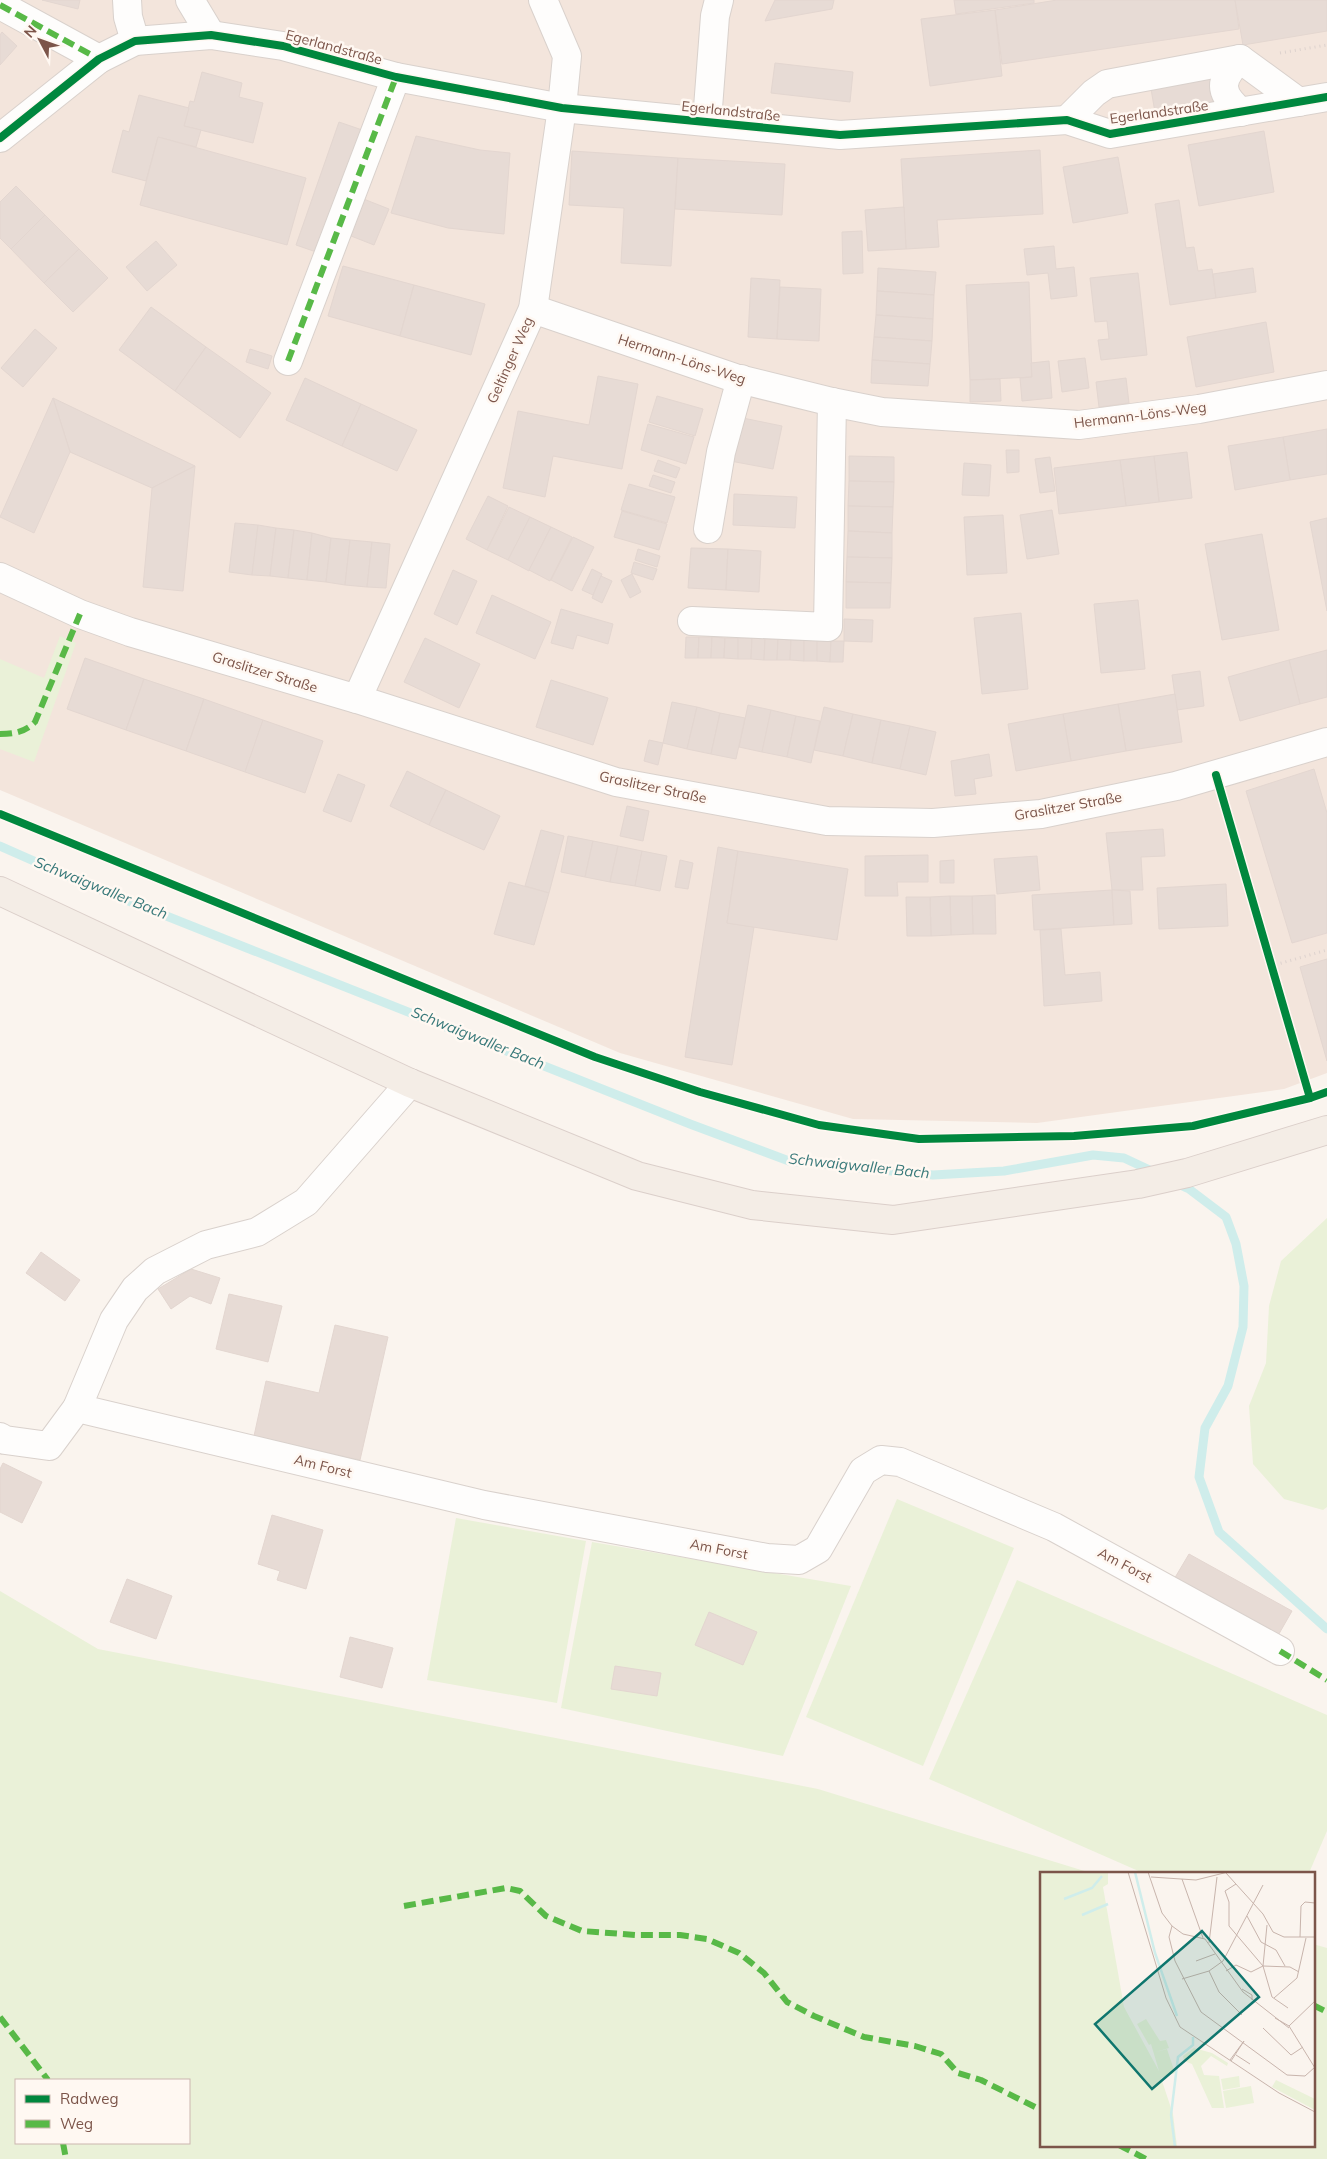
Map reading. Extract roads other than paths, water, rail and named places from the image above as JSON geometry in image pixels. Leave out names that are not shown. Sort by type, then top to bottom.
[{"type":"main road","points":[[0,891],[410,1083],[637,1176],[752,1205],[893,1220],[1138,1184],[1187,1173],[1327,1130]]},
{"type":"street","points":[[0,138],[99,59],[135,41],[128,17],[127,0]]},
{"type":"street","points":[[190,0],[211,36]]},
{"type":"street","name":"Geltinger Weg","points":[[357,699],[533,309],[562,108],[567,56],[542,0]]},
{"type":"street","points":[[707,121],[715,16],[718,0]]},
{"type":"street","points":[[0,5],[99,59]]},
{"type":"street","name":"Egerlandstraße","points":[[135,41],[211,36],[283,46],[396,76],[562,108],[840,135],[1067,120],[1110,134],[1327,97]]},
{"type":"street","points":[[1067,120],[1094,93],[1107,84],[1240,60],[1299,102]]},
{"type":"street","name":"Egerlandstraße","points":[[1240,60],[1228,72],[1224,82],[1228,101],[1242,112]]},
{"type":"street","name":"Egerlandstraße","points":[[288,361],[396,76]]},
{"type":"street","name":"Hermann-Löns-Weg","points":[[533,309],[741,379],[832,402],[882,412],[1079,424],[1199,409],[1327,385]]},
{"type":"street","points":[[708,529],[720,452],[741,379]]},
{"type":"street","points":[[692,621],[828,627],[832,402]]},
{"type":"street","name":"Graslitzer Straße","points":[[0,577],[80,614],[130,632],[357,699],[616,782],[827,821],[933,823],[1041,814],[1176,786],[1327,742]]},
{"type":"street","points":[[0,1437],[5,1440],[49,1446],[77,1408],[114,1320],[135,1289],[155,1271],[172,1262],[206,1245],[257,1232],[306,1202],[410,1083]]},
{"type":"street","name":"Am Forst","points":[[77,1408],[484,1505],[767,1558],[799,1560],[818,1549],[863,1472],[881,1460],[900,1462],[1054,1527],[1280,1651]]},
{"type":"waterway","name":"Schwaigwaller Bach","points":[[0,846],[86,884],[690,1124],[789,1161],[933,1175],[1004,1171],[1093,1155],[1124,1158],[1156,1173]]},
{"type":"waterway","name":"Schwaigwaller Bach","points":[[1176,1183],[1189,1189],[1226,1217],[1236,1244],[1244,1286],[1243,1327],[1228,1386],[1205,1428],[1199,1477],[1219,1532],[1327,1629]]}]
